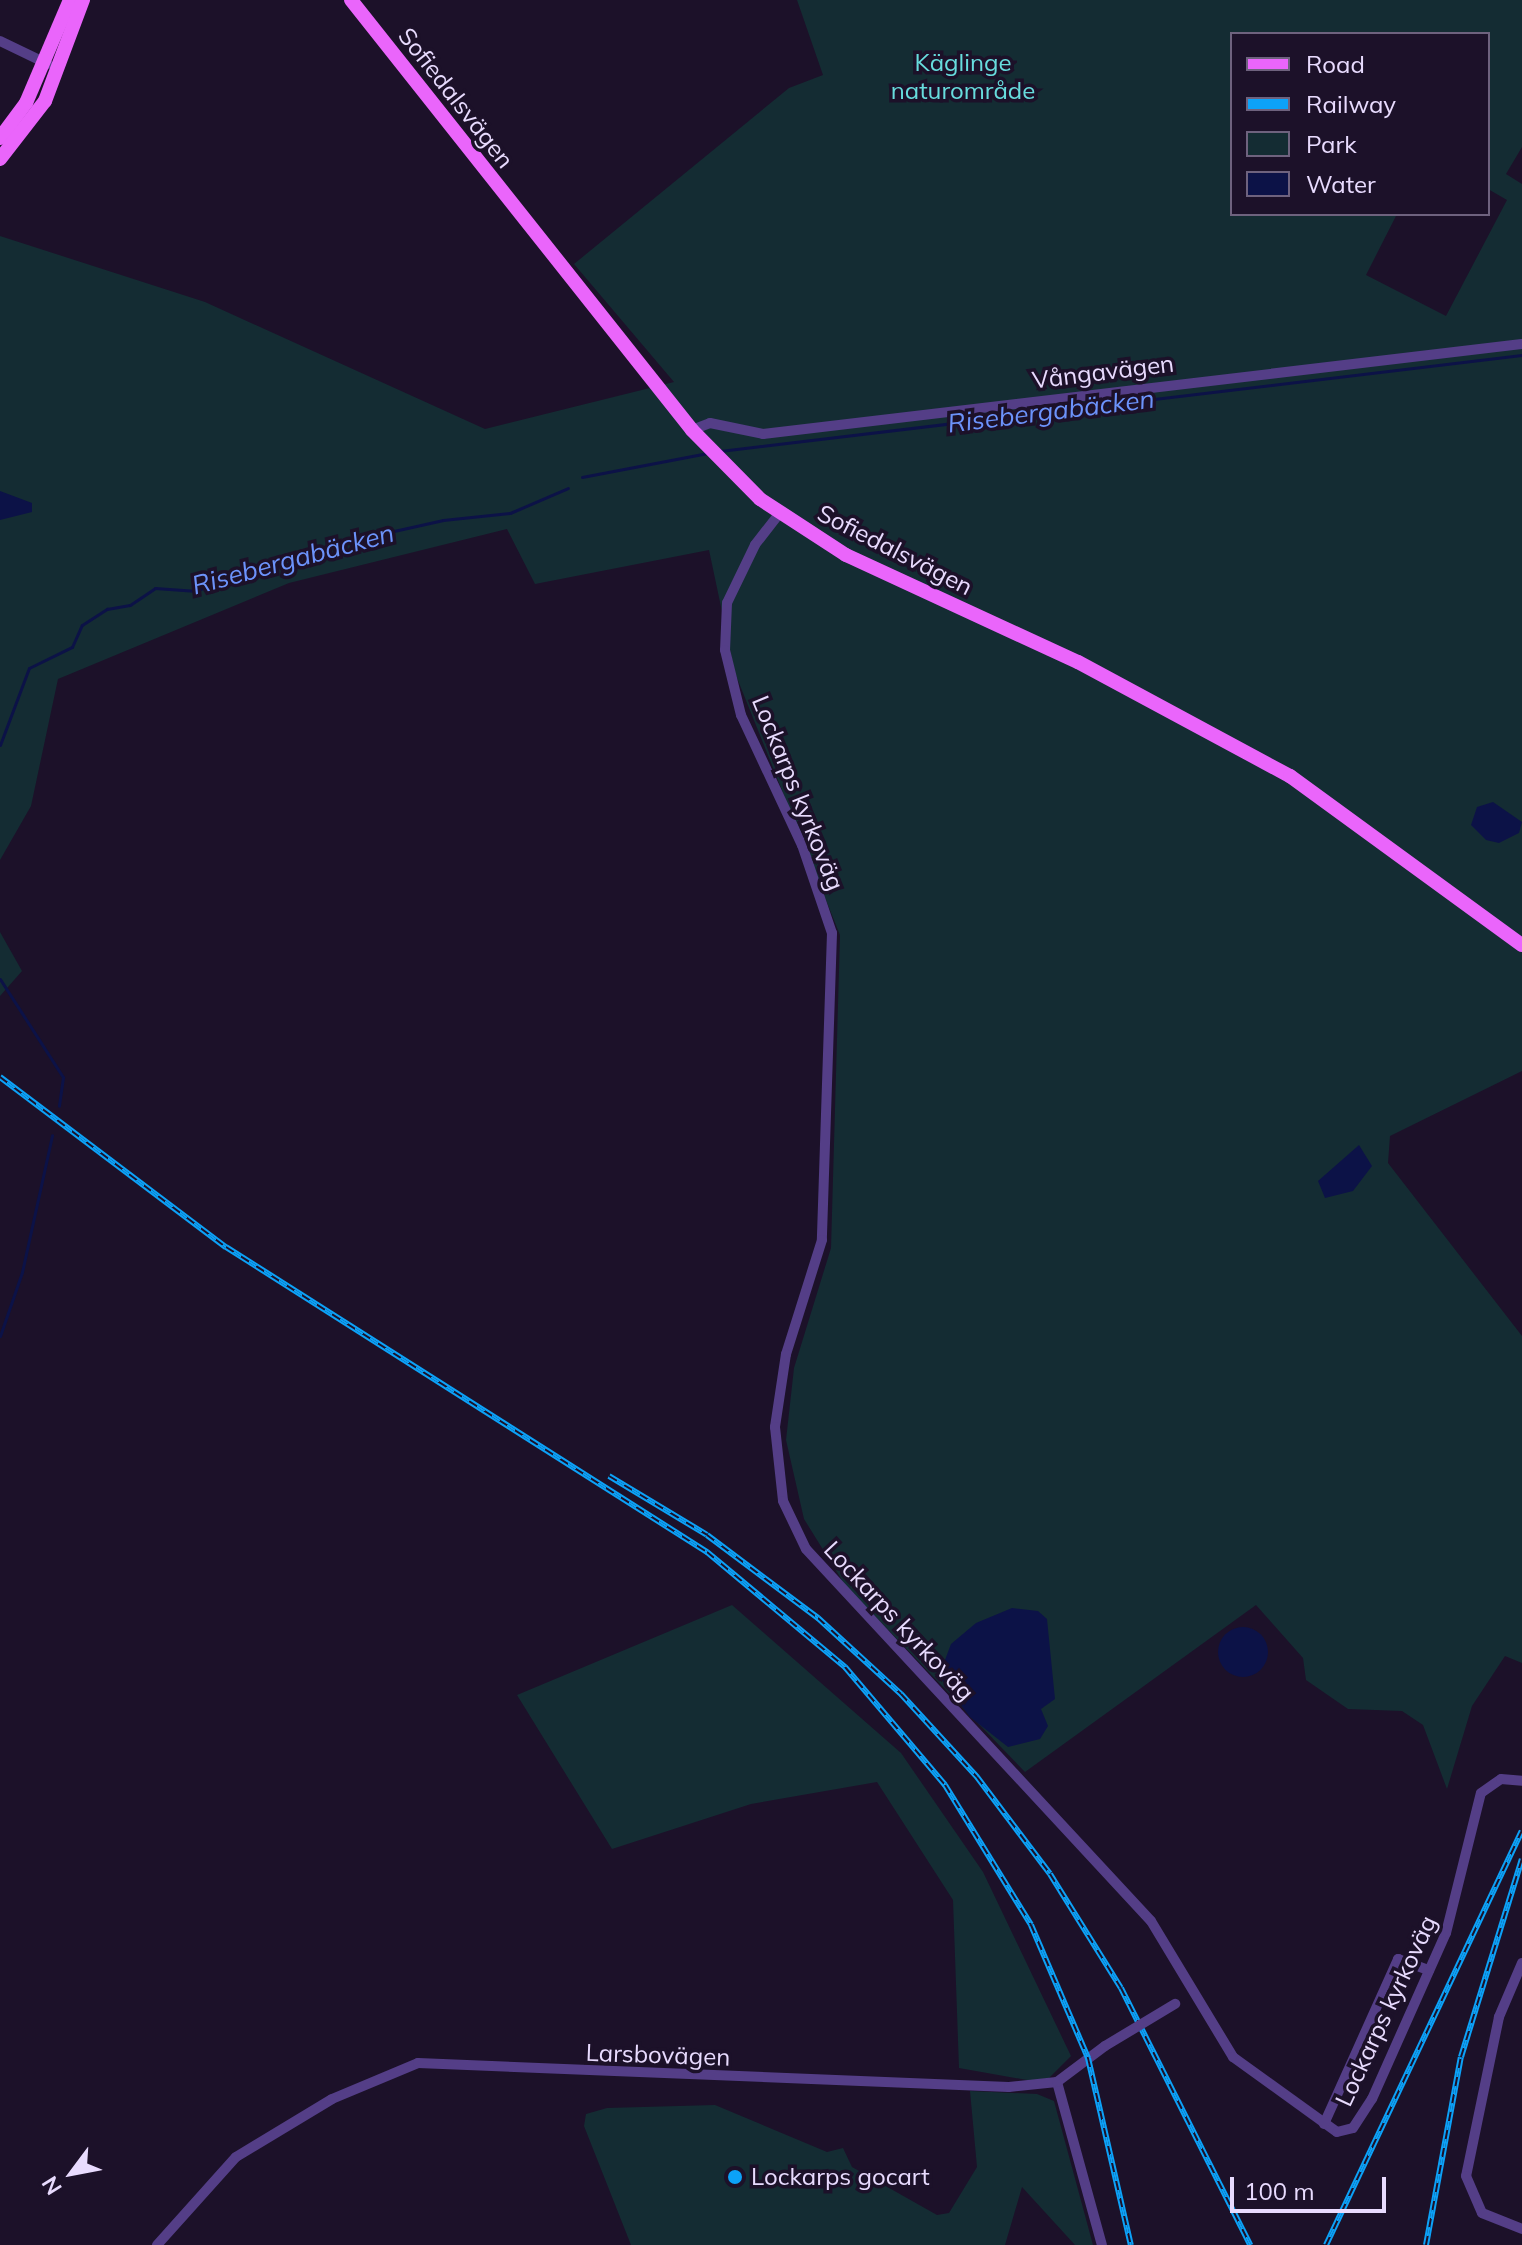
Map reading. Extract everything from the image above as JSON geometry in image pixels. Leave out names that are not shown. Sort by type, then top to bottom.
[{"type":"main road","points":[[0,138],[46,63],[70,0]]},
{"type":"main road","points":[[0,159],[28,127],[61,69],[83,0]]},
{"type":"main road","name":"Sofiedalsvägen","points":[[351,0],[695,433],[725,466],[779,514],[846,555],[1078,662],[1290,776],[1522,945]]},
{"type":"street","points":[[0,41],[61,69]]},
{"type":"street","name":"Vångavägen","points":[[695,433],[710,423],[763,434],[1522,344]]},
{"type":"street","name":"Lockarps kyrkoväg","points":[[779,514],[755,545],[727,603],[725,650],[741,715],[802,845],[832,933],[822,1240],[786,1354],[775,1427],[783,1501],[806,1549],[860,1612],[1151,1921],[1233,2057],[1324,2124],[1343,2133],[1358,2122],[1429,1970],[1461,1893],[1481,1793],[1501,1779],[1522,1781]]},
{"type":"street","points":[[1324,2124],[1398,1959],[1429,1970]]},
{"type":"street","points":[[1522,1963],[1499,2017],[1466,2176],[1482,2213],[1522,2229]]},
{"type":"street","points":[[1102,2245],[1057,2082],[1105,2046],[1192,1992]]},
{"type":"street","name":"Larsbovägen","points":[[158,2245],[236,2157],[332,2099],[418,2063],[1009,2087],[1057,2082]]},
{"type":"green space","name":"Käglinge naturområde","points":[[797,0],[1522,0],[1522,147],[1506,174],[1522,184],[1522,1071],[1390,1136],[1388,1163],[1522,1336],[1522,1663],[1505,1656],[1472,1706],[1447,1789],[1423,1725],[1402,1711],[1348,1709],[1306,1680],[1303,1658],[1256,1605],[1025,1772],[845,1585],[804,1519],[786,1440],[794,1368],[831,1248],[840,935],[735,673],[709,550],[535,584],[507,529],[289,583],[58,679],[31,806],[0,860],[0,236],[205,302],[485,429],[674,382],[574,264],[789,88],[823,75]]},
{"type":"green space","points":[[0,932],[22,971],[0,996]]},
{"type":"green space","points":[[732,1605],[901,1753],[983,1872],[1071,2056],[1044,2083],[959,2068],[953,1900],[877,1782],[751,1804],[612,1849],[517,1695]]},
{"type":"green space","name":"Lockarps gocart","points":[[970,2091],[1037,2094],[1054,2101],[1093,2245],[1075,2245],[1022,2187],[1005,2245],[631,2245],[584,2126],[586,2114],[607,2108],[715,2105],[827,2152],[843,2148],[852,2167],[937,2215],[949,2213],[977,2167]]},
{"type":"water","points":[[0,491],[32,503],[32,512],[0,520]]},
{"type":"water","points":[[1493,802],[1522,822],[1519,833],[1499,843],[1486,840],[1471,825],[1477,807]]},
{"type":"water","points":[[1359,1145],[1372,1166],[1353,1191],[1325,1198],[1318,1181]]},
{"type":"water","points":[[1012,1608],[1038,1611],[1047,1619],[1055,1699],[1041,1709],[1048,1726],[1040,1739],[1008,1747],[970,1717],[939,1676],[951,1644],[976,1623]]},
{"type":"water","points":[[1243,1627],[1260,1635],[1268,1652],[1260,1669],[1243,1677],[1226,1669],[1218,1652],[1226,1635]]},
{"type":"waterway","name":"Risebergabäcken","points":[[720,451],[1522,355]]},
{"type":"waterway","name":"Risebergabäcken","points":[[582,477],[708,453]]},
{"type":"waterway","name":"Risebergabäcken","points":[[0,745],[29,668],[72,647],[82,625],[107,609],[130,605],[155,588],[197,591],[230,574],[311,560],[331,545],[443,520],[510,513],[568,488]]},
{"type":"waterway","name":"Risebergabäcken","points":[[0,979],[63,1077],[59,1106]]},
{"type":"waterway","name":"Risebergabäcken","points":[[0,1336],[22,1272],[52,1135]]},
{"type":"railway","points":[[0,1077],[226,1247],[707,1552],[845,1667],[945,1785],[1031,1925],[1088,2058],[1131,2245]]},
{"type":"railway","points":[[609,1476],[707,1535],[818,1618],[901,1694],[977,1777],[1050,1874],[1121,1988],[1250,2245]]},
{"type":"railway","points":[[1326,2245],[1522,1831]]},
{"type":"railway","points":[[1426,2245],[1461,2057],[1522,1859]]},
{"type":"place","name":"Lockarps gocart","points":[[735,2177]]}]
